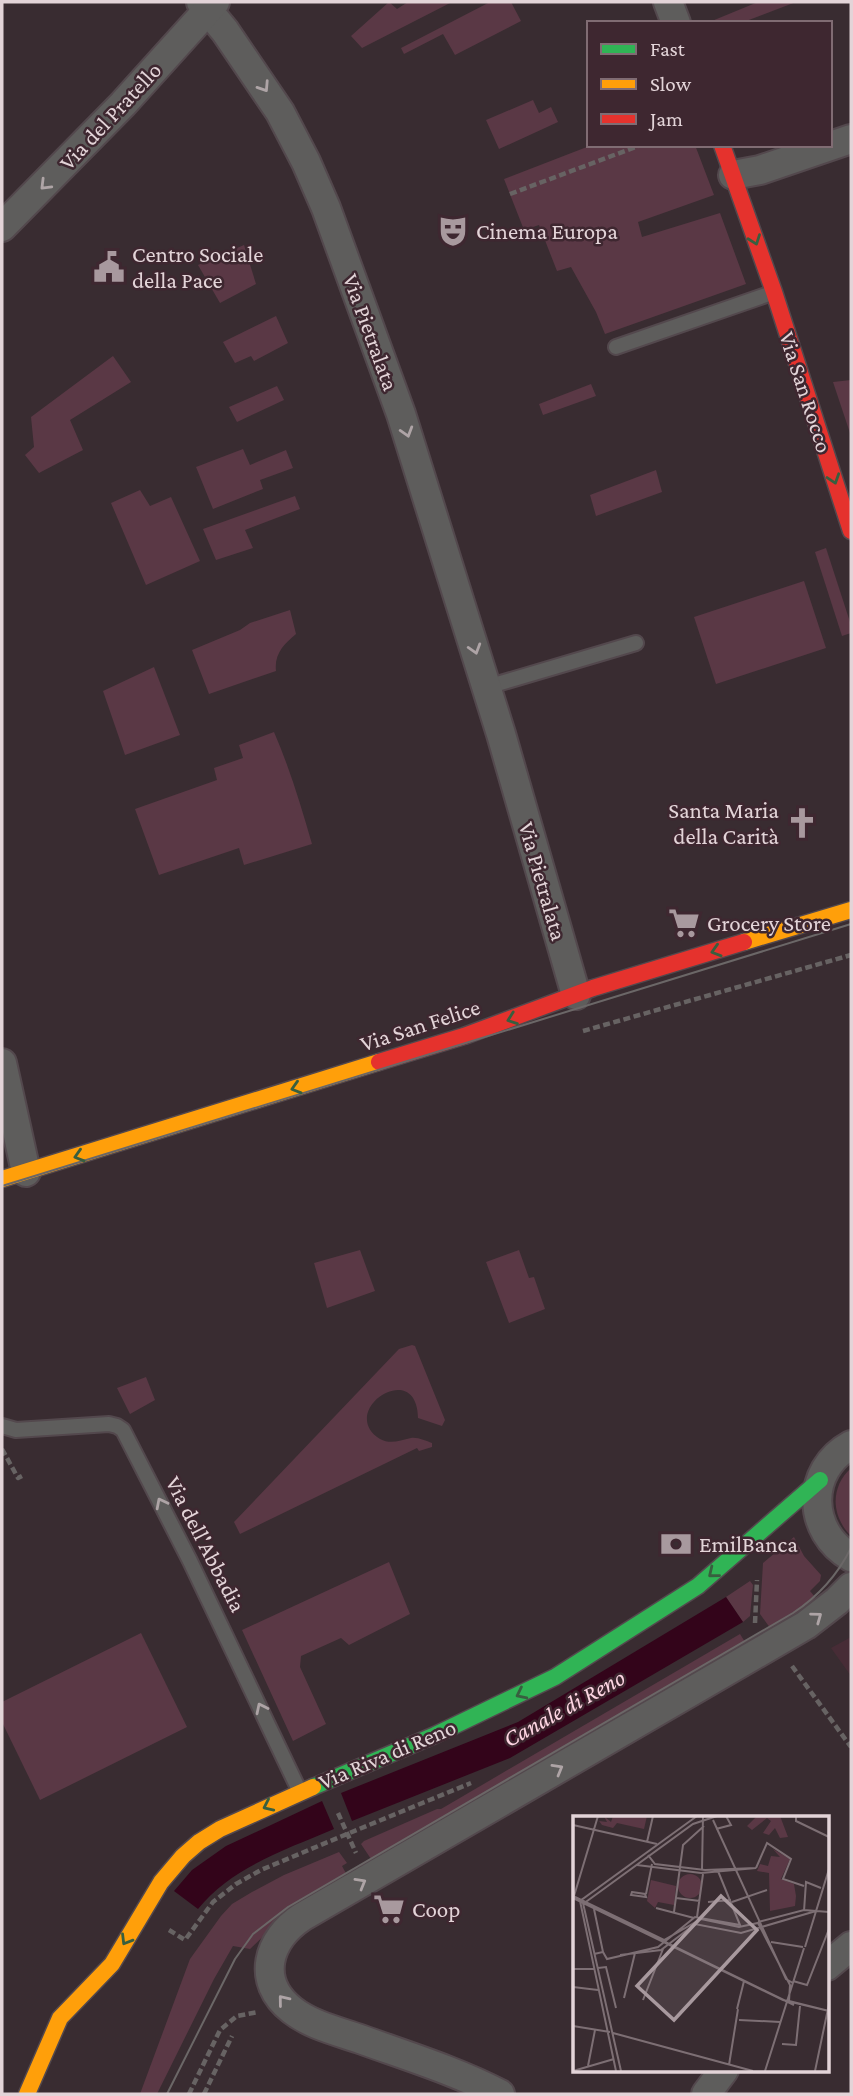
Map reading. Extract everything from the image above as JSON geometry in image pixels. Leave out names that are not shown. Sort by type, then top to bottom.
[{"type":"street","points":[[668,2],[675,21]]},
{"type":"street","name":"Via del Pratello","points":[[2,227],[123,104],[208,4]]},
{"type":"street","name":"Via Pietralata","points":[[208,4],[280,112],[326,208],[401,414],[487,687],[576,995]]},
{"type":"street","points":[[832,145],[851,139]]},
{"type":"street","name":"Via San Rocco","points":[[723,147],[774,292],[851,531]]},
{"type":"street","points":[[733,175],[760,170],[828,147]]},
{"type":"street","name":"Via San Felice","points":[[14,1176],[464,1036],[576,995],[851,910]]},
{"type":"street","points":[[2,1063],[14,1176]]},
{"type":"street","points":[[848,1441],[820,1480],[817,1506],[820,1523],[834,1545],[851,1557]]},
{"type":"street","name":"Via Riva di Reno","points":[[27,2094],[60,2018],[112,1964],[172,1867],[209,1836],[300,1792],[435,1735],[555,1676],[698,1586],[820,1480]]},
{"type":"street","points":[[500,2094],[469,2079],[302,2016],[282,2000],[271,1980],[271,1953],[282,1933],[302,1917],[796,1631],[827,1610],[851,1587]]},
{"type":"street","points":[[828,1965],[851,1946]]},
{"type":"street","points":[[706,2094],[722,2072]]},
{"type":"lane","points":[[616,347],[774,292]]},
{"type":"lane","points":[[487,687],[636,643]]},
{"type":"lane","name":"Via dell'Abbadia","points":[[2,1426],[16,1430],[109,1424],[123,1430],[190,1561],[300,1792]]},
{"type":"path","points":[[510,194],[636,147]]},
{"type":"path","points":[[2,1448],[18,1478],[22,1476]]},
{"type":"path","points":[[792,1666],[851,1747]]},
{"type":"path","points":[[165,1927],[185,1940],[208,1908],[226,1890],[261,1871],[347,1833],[477,1781]]},
{"type":"path","points":[[343,1825],[358,1857]]},
{"type":"path","points":[[189,2094],[220,2030],[237,2017],[262,2010]]},
{"type":"path","points":[[204,2094],[232,2036]]},
{"type":"shaded area","points":[[389,2],[397,9],[408,2],[452,2],[362,48],[351,36]]},
{"type":"shaded area","points":[[490,2],[511,2],[521,21],[455,55],[443,34],[404,54],[401,48]]},
{"type":"shaded area","points":[[758,2],[796,2],[746,21],[712,21]]},
{"type":"shaded area","points":[[533,100],[539,113],[551,107],[558,122],[499,149],[486,120]]},
{"type":"shaded area","points":[[587,147],[696,147],[714,195],[638,222],[642,237],[720,213],[746,284],[605,334],[571,267],[557,271],[539,225],[524,230],[504,179]]},
{"type":"shaded area","points":[[244,245],[256,284],[220,303],[198,265]]},
{"type":"shaded area","points":[[276,316],[288,343],[254,361],[251,356],[235,363],[223,342]]},
{"type":"shaded area","points":[[113,356],[131,382],[70,420],[83,450],[39,473],[25,455],[34,447],[31,417]]},
{"type":"shaded area","points":[[851,380],[851,436],[833,382]]},
{"type":"shaded area","points":[[591,384],[596,396],[543,415],[539,404]]},
{"type":"shaded area","points":[[277,386],[284,400],[237,422],[229,407]]},
{"type":"shaded area","points":[[243,449],[250,465],[286,450],[293,468],[260,480],[263,489],[213,509],[196,467]]},
{"type":"shaded area","points":[[656,470],[662,492],[596,516],[590,495]]},
{"type":"shaded area","points":[[140,490],[150,506],[171,497],[200,561],[146,585],[111,503]]},
{"type":"shaded area","points":[[295,496],[300,509],[245,530],[253,548],[216,560],[203,529]]},
{"type":"shaded area","points":[[826,548],[851,625],[851,633],[842,636],[815,552]]},
{"type":"shaded area","points":[[804,581],[826,648],[716,684],[694,617]]},
{"type":"shaded area","points":[[290,610],[296,634],[281,650],[276,671],[209,694],[192,650],[240,630],[250,623]]},
{"type":"shaded area","points":[[154,667],[180,735],[125,755],[103,691]]},
{"type":"shaded area","points":[[274,732],[312,844],[244,865],[239,848],[159,875],[135,809],[217,780],[214,768],[243,758],[239,745]]},
{"type":"shaded area","points":[[360,1250],[375,1291],[327,1308],[314,1263]]},
{"type":"shaded area","points":[[519,1250],[529,1278],[534,1277],[545,1309],[509,1323],[486,1262]]},
{"type":"shaded area","points":[[415,1346],[445,1420],[442,1426],[418,1418],[414,1400],[405,1392],[394,1390],[382,1395],[372,1404],[367,1415],[369,1428],[384,1441],[416,1438],[432,1443],[432,1447],[419,1451],[417,1448],[240,1534],[234,1522],[399,1349]]},
{"type":"shaded area","points":[[146,1377],[155,1400],[130,1414],[117,1388]]},
{"type":"shaded area","points":[[851,1468],[851,1536],[840,1520],[836,1493]]},
{"type":"shaded area","points":[[794,1537],[804,1556],[821,1575],[820,1581],[810,1591],[819,1602],[773,1632],[760,1614],[763,1563]]},
{"type":"shaded area","points":[[389,1562],[410,1614],[349,1645],[341,1638],[301,1656],[300,1667],[326,1724],[293,1741],[242,1630]]},
{"type":"shaded area","points":[[750,1581],[753,1585],[750,1616],[743,1622],[726,1597]]},
{"type":"shaded area","points":[[141,1633],[187,1727],[40,1800],[2,1722],[2,1702]]},
{"type":"shaded area","points":[[740,1634],[748,1647],[375,1865],[361,1844],[441,1809]]},
{"type":"shaded area","points":[[851,1637],[851,1676],[831,1648]]},
{"type":"shaded area","points":[[339,1852],[347,1863],[342,1866],[349,1879],[277,1923],[250,1949],[233,1946],[157,2094],[140,2094],[190,1959],[221,1916],[232,1904],[252,1892]]},
{"type":"water","name":"Canale di Reno","points":[[726,1597],[743,1622],[510,1758],[352,1821],[341,1793],[518,1722]]},
{"type":"water","points":[[322,1801],[334,1829],[278,1852],[243,1871],[212,1894],[198,1909],[174,1891],[192,1870],[226,1846]]},
{"type":"tram line","points":[[2,1186],[851,924]]},
{"type":"tram line","points":[[167,2094],[235,1959],[253,1934],[288,1907],[793,1613],[826,1585],[851,1548]]},
{"type":"traffic: fast","points":[[313,1787],[435,1735],[555,1677],[698,1586],[820,1480]]},
{"type":"traffic: slow","points":[[744,942],[851,910]]},
{"type":"traffic: slow","points":[[2,1179],[379,1062]]},
{"type":"traffic: slow","points":[[27,2094],[60,2018],[112,1964],[161,1882],[183,1856],[220,1829],[313,1787]]},
{"type":"traffic: jam","points":[[723,147],[774,292],[851,531]]},
{"type":"traffic: jam","points":[[379,1062],[464,1036],[593,988],[744,942]]},
{"type":"place","name":"Cinema Europa","points":[[453,231]]},
{"type":"place","name":"Centro Sociale della Pace","points":[[109,267]]},
{"type":"place","name":"Santa Maria della Carità","points":[[802,823]]},
{"type":"place","name":"Grocery Store","points":[[684,923]]},
{"type":"place","name":"EmilBanca","points":[[676,1544]]},
{"type":"place","name":"Coop","points":[[389,1909]]}]
